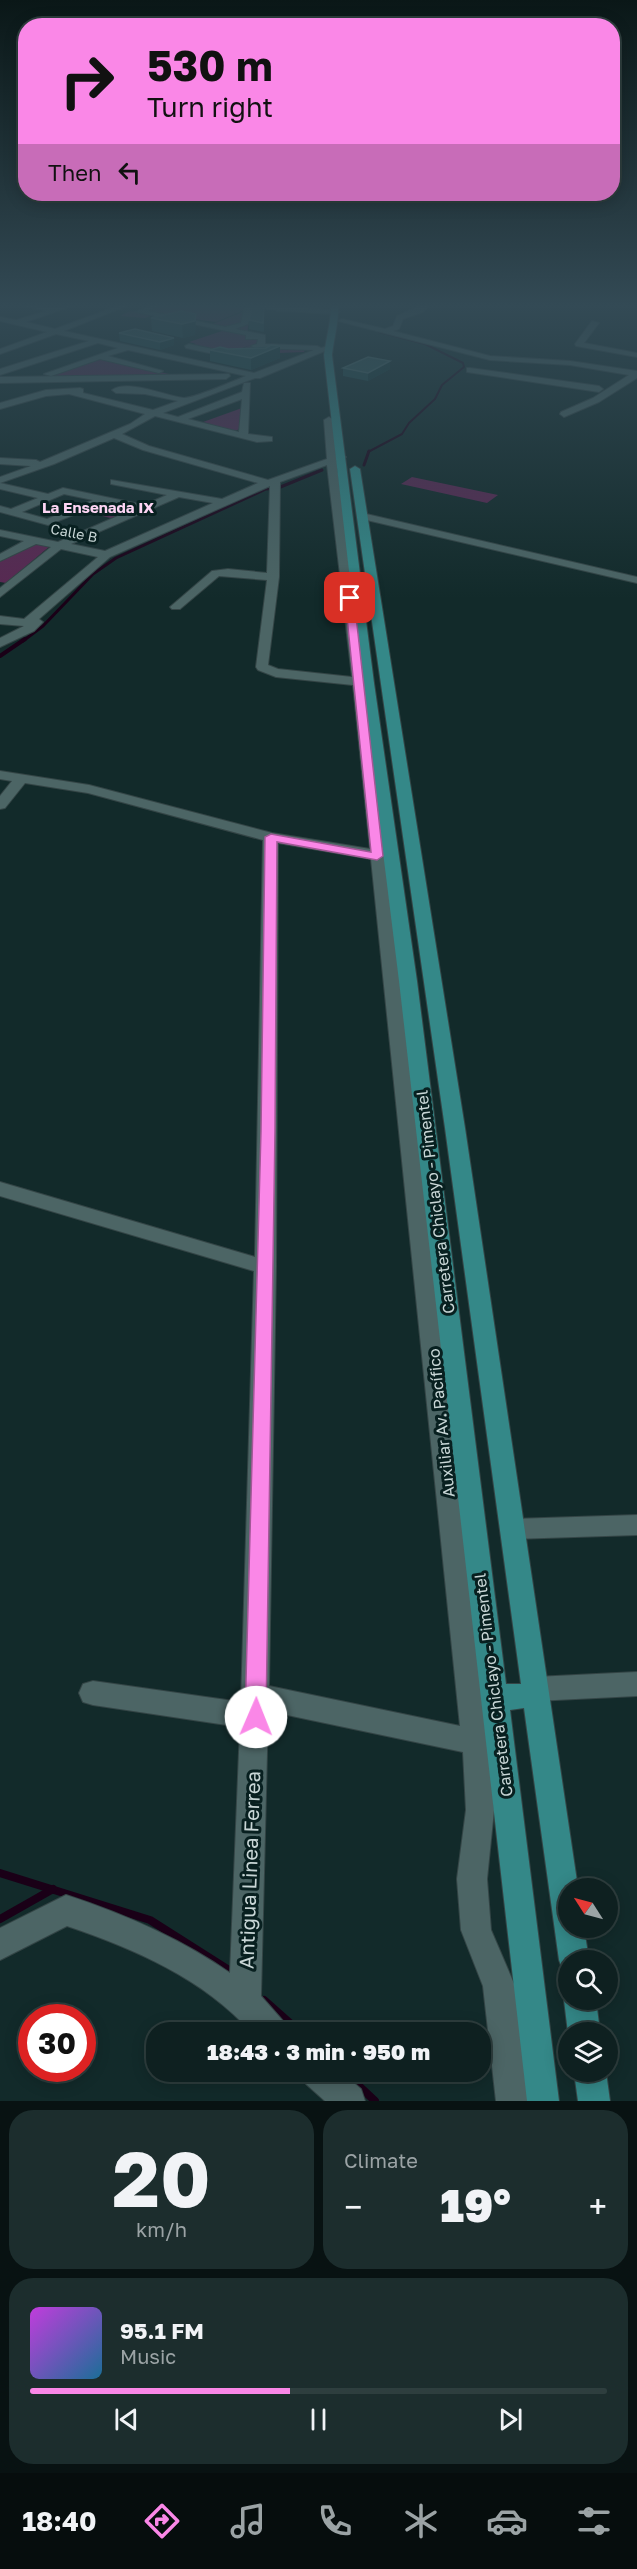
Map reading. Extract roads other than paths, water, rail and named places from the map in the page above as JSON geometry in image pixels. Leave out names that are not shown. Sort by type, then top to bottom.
[{"type":"main road","points":[[329,420],[334,403]]},
{"type":"main road","name":"Carretera Chiclayo - Pimentel","points":[[335,403],[432,980],[562,1878]]},
{"type":"main road","points":[[345,403],[346,411]]},
{"type":"main road","name":"Carretera Chiclayo - Pimentel","points":[[355,516],[363,683]]},
{"type":"main road","name":"Carretera Chiclayo - Pimentel","points":[[384,857],[408,981],[494,1692],[488,1745],[543,2101]]},
{"type":"main road","points":[[408,981],[416,978],[432,980]]},
{"type":"main road","points":[[494,1692],[511,1698],[529,1694],[535,1689]]},
{"type":"main road","points":[[591,2082],[594,2101]]},
{"type":"street","points":[[118,403],[243,435],[269,439]]},
{"type":"street","points":[[0,480],[50,463],[157,412],[182,403]]},
{"type":"street","points":[[182,418],[222,403]]},
{"type":"street","points":[[243,435],[245,403]]},
{"type":"street","points":[[564,414],[589,403]]},
{"type":"street","name":"Auxiliar Av. Pacífico","points":[[329,420],[343,457],[332,466],[363,683],[488,1745],[472,1879],[476,1930],[498,1986],[512,2101]]},
{"type":"street","points":[[114,434],[146,447],[272,482]]},
{"type":"street","points":[[0,620],[27,623],[106,555],[222,502],[343,457]]},
{"type":"street","points":[[0,461],[50,463]]},
{"type":"street","points":[[115,482],[222,502]]},
{"type":"street","points":[[272,482],[273,577],[262,667],[276,673],[363,683]]},
{"type":"street","points":[[0,486],[49,497]]},
{"type":"street","points":[[13,512],[63,491],[144,508]]},
{"type":"street","points":[[0,594],[58,546],[177,494]]},
{"type":"street","points":[[0,508],[48,522],[102,500]]},
{"type":"street","points":[[355,516],[637,580]]},
{"type":"street","name":"Calle B","points":[[0,533],[106,555]]},
{"type":"street","points":[[0,558],[34,540]]},
{"type":"street","points":[[176,607],[195,589],[220,572],[273,577]]},
{"type":"street","points":[[0,644],[30,628],[37,621]]},
{"type":"street","points":[[0,775],[89,789],[271,837],[384,857]]},
{"type":"street","points":[[0,805],[23,777]]},
{"type":"street","name":"Antigua Linea Ferrea","points":[[245,2003],[256,1706],[271,837]]},
{"type":"street","points":[[0,1189],[265,1267]]},
{"type":"street","points":[[513,1529],[637,1525]]},
{"type":"street","points":[[535,1689],[637,1684]]},
{"type":"street","points":[[93,1693],[256,1706],[488,1745]]},
{"type":"street","points":[[0,1945],[66,1910],[146,1940],[203,1973],[245,2003],[263,2022]]},
{"type":"street","points":[[329,2082],[349,2101]]},
{"type":"waterway","points":[[369,452],[402,434],[409,423],[431,403]]},
{"type":"waterway","points":[[364,465],[369,452]]},
{"type":"waterway","points":[[23,641],[43,626],[93,574],[116,558],[266,489],[278,488],[322,470]]},
{"type":"waterway","points":[[0,656],[25,639]]},
{"type":"waterway","points":[[0,1873],[52,1889]]},
{"type":"waterway","points":[[0,1919],[52,1889]]},
{"type":"waterway","points":[[52,1889],[150,1920],[235,1974]]},
{"type":"waterway","points":[[264,2000],[289,2022]]},
{"type":"waterway","points":[[355,2082],[375,2101]]},
{"type":"district","name":"La Ensenada IX","points":[[98,508]]}]
